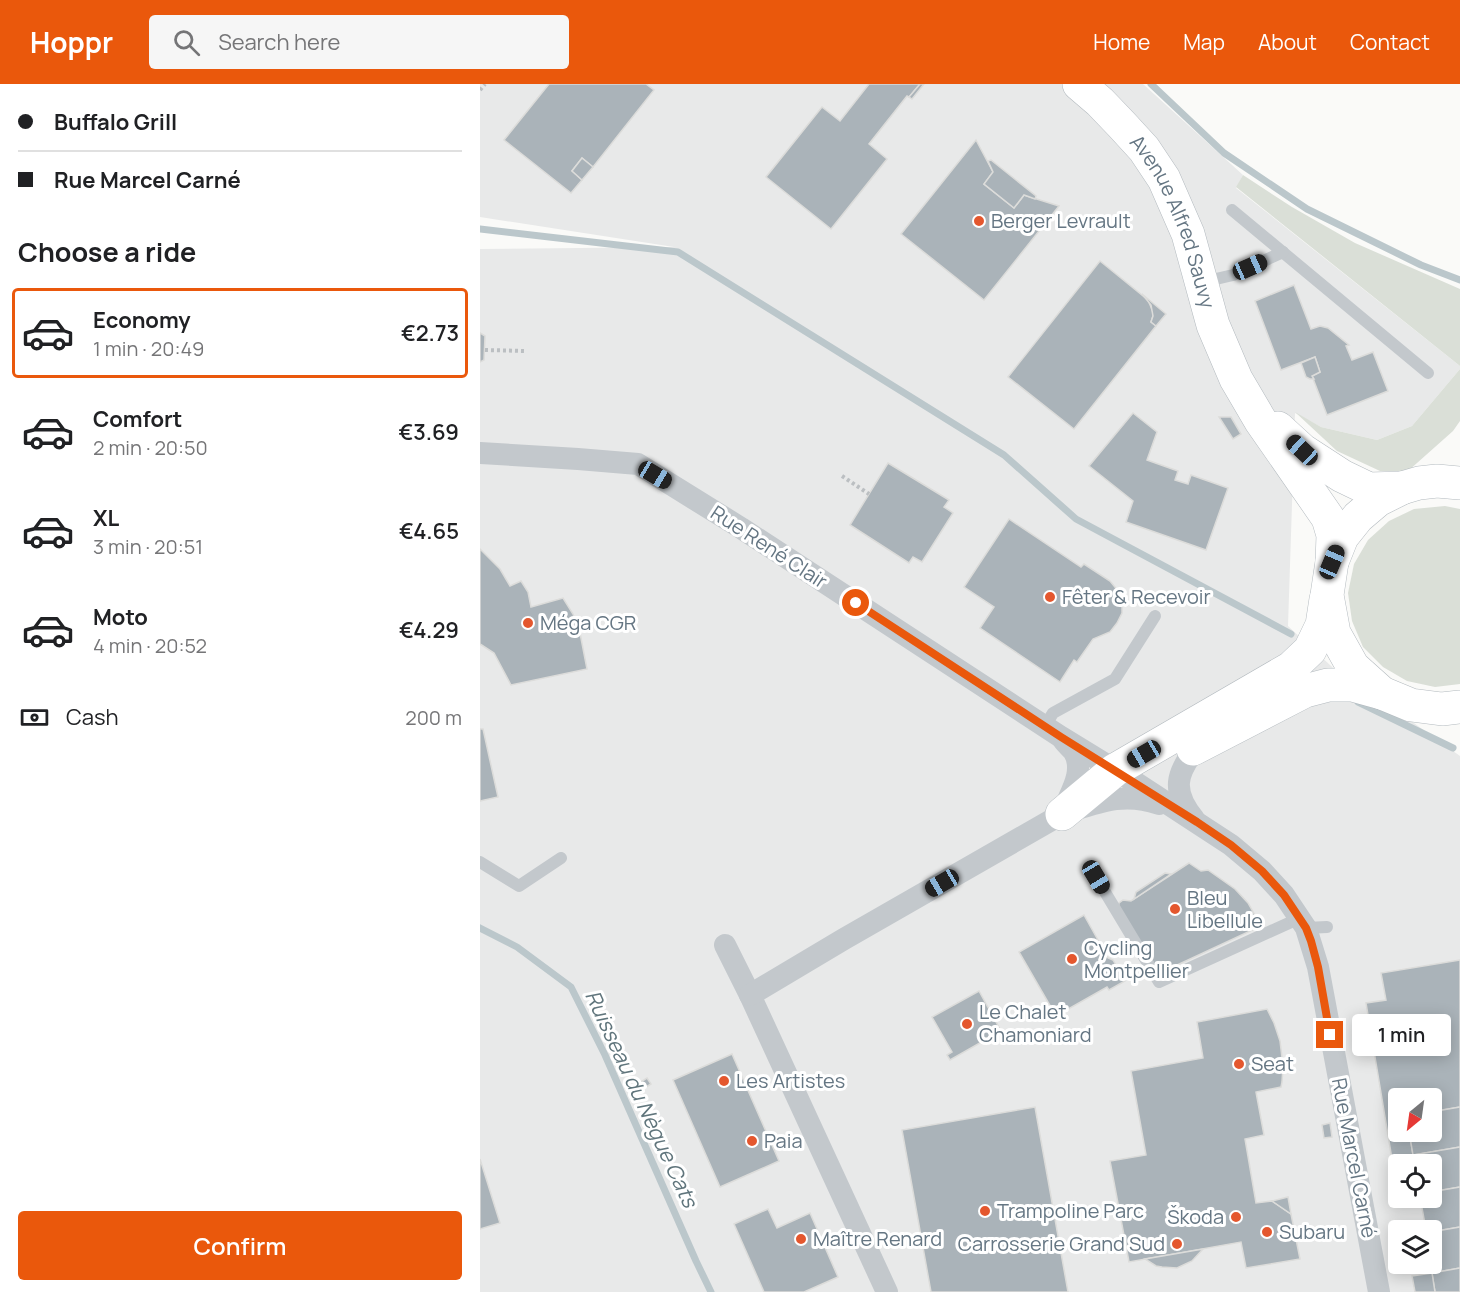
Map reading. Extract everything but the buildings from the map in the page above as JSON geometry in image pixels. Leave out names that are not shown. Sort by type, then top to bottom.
[{"type":"street","name":"Avenue Alfred Sauvy","points":[[1079,84],[1122,125],[1143,149],[1164,179],[1188,234],[1214,325],[1236,379],[1260,420],[1328,518],[1333,535],[1332,562]]},
{"type":"street","name":"Avenue Alfred Sauvy","points":[[1236,379],[1269,419],[1302,450],[1342,476],[1369,489],[1402,488]]},
{"type":"street","name":"Rue René Clair","points":[[480,453],[638,465],[741,528],[1053,732],[1131,768],[1197,822]]},
{"type":"street","points":[[750,995],[1062,814],[1291,668],[1310,650],[1322,624],[1332,562],[1342,537],[1358,517],[1378,500],[1402,488],[1452,476]]},
{"type":"street","points":[[1327,595],[1334,633],[1353,667],[1397,699],[1441,720],[1460,732]]},
{"type":"street","points":[[1131,768],[1197,747],[1305,691],[1328,685],[1353,685],[1397,699],[1442,709],[1460,706]]},
{"type":"street","name":"Rue René Clair","points":[[1053,732],[1103,755],[1128,758],[1131,768]]},
{"type":"street","name":"Rue René Clair","points":[[1053,732],[1075,754],[1078,769],[1075,785],[1062,814]]},
{"type":"street","points":[[1197,747],[1186,761],[1179,776],[1179,793],[1185,808],[1197,822]]},
{"type":"street","points":[[1062,814],[1101,801],[1127,797],[1150,800],[1197,822]]},
{"type":"street","name":"Rue Marcel Carné","points":[[1197,822],[1231,845],[1262,871],[1311,924],[1311,941],[1318,967],[1379,1292]]},
{"type":"street","points":[[725,945],[887,1292]]},
{"type":"lane","points":[[1232,210],[1428,373]]},
{"type":"lane","points":[[1202,283],[1233,275],[1283,252]]},
{"type":"lane","points":[[1053,732],[1053,712],[1116,679],[1155,616]]},
{"type":"lane","points":[[480,862],[519,886],[561,858]]},
{"type":"lane","points":[[1096,877],[1159,982],[1311,924]]},
{"type":"path","points":[[480,90],[485,84]]},
{"type":"path","points":[[484,350],[526,351]]},
{"type":"path","points":[[842,477],[869,494]]},
{"type":"shaded area","points":[[480,84],[1143,84],[1243,175],[1236,188],[1460,366],[1460,369],[1412,426],[1377,440],[1321,427],[1295,413],[1288,626],[1358,691],[1404,716],[1460,756],[1460,1292],[480,1292],[480,249],[674,247],[480,217]]},
{"type":"shaded area","points":[[1243,175],[1292,207],[1355,243],[1460,289],[1460,366],[1236,187]]},
{"type":"shaded area","points":[[1460,369],[1460,421],[1453,431],[1408,471],[1380,471],[1337,451],[1295,412],[1321,427],[1377,440],[1412,426]]},
{"type":"shaded area","points":[[1445,506],[1460,509],[1460,684],[1435,687],[1407,681],[1383,667],[1363,647],[1352,621],[1348,593],[1354,564],[1368,540],[1389,521],[1414,509]]},
{"type":"waterway","points":[[1151,84],[1224,153],[1307,209],[1421,265],[1460,280]]},
{"type":"waterway","points":[[480,229],[678,252],[1004,455],[1076,519],[1291,634]]},
{"type":"waterway","points":[[1358,702],[1453,748]]},
{"type":"waterway","name":"Ruisseau du Nègue Cats","points":[[480,928],[517,947],[571,987],[605,1055],[711,1292]]},
{"type":"place","name":"Berger Levrault","points":[[979,221]]},
{"type":"place","name":"Fêter & Recevoir","points":[[1050,597]]},
{"type":"place","name":"Méga CGR","points":[[528,623]]},
{"type":"place","name":"Bleu Libellule","points":[[1175,909]]},
{"type":"place","name":"Cycling Montpellier","points":[[1072,959]]},
{"type":"place","name":"Le Chalet Chamoniard","points":[[967,1024]]},
{"type":"place","name":"Seat","points":[[1239,1064]]},
{"type":"place","name":"Les Artistes","points":[[724,1081]]},
{"type":"place","name":"Paia","points":[[752,1141]]},
{"type":"place","name":"Trampoline Parc","points":[[985,1211]]},
{"type":"place","name":"Škoda","points":[[1236,1217]]},
{"type":"place","name":"Subaru","points":[[1267,1232]]},
{"type":"place","name":"Maître Renard","points":[[801,1239]]},
{"type":"place","name":"Carrosserie Grand Sud","points":[[1177,1244]]},
{"type":"route","points":[[856,603],[1061,737],[1197,822],[1231,845],[1262,871],[1284,895],[1306,928],[1318,967],[1330,1035]]}]
